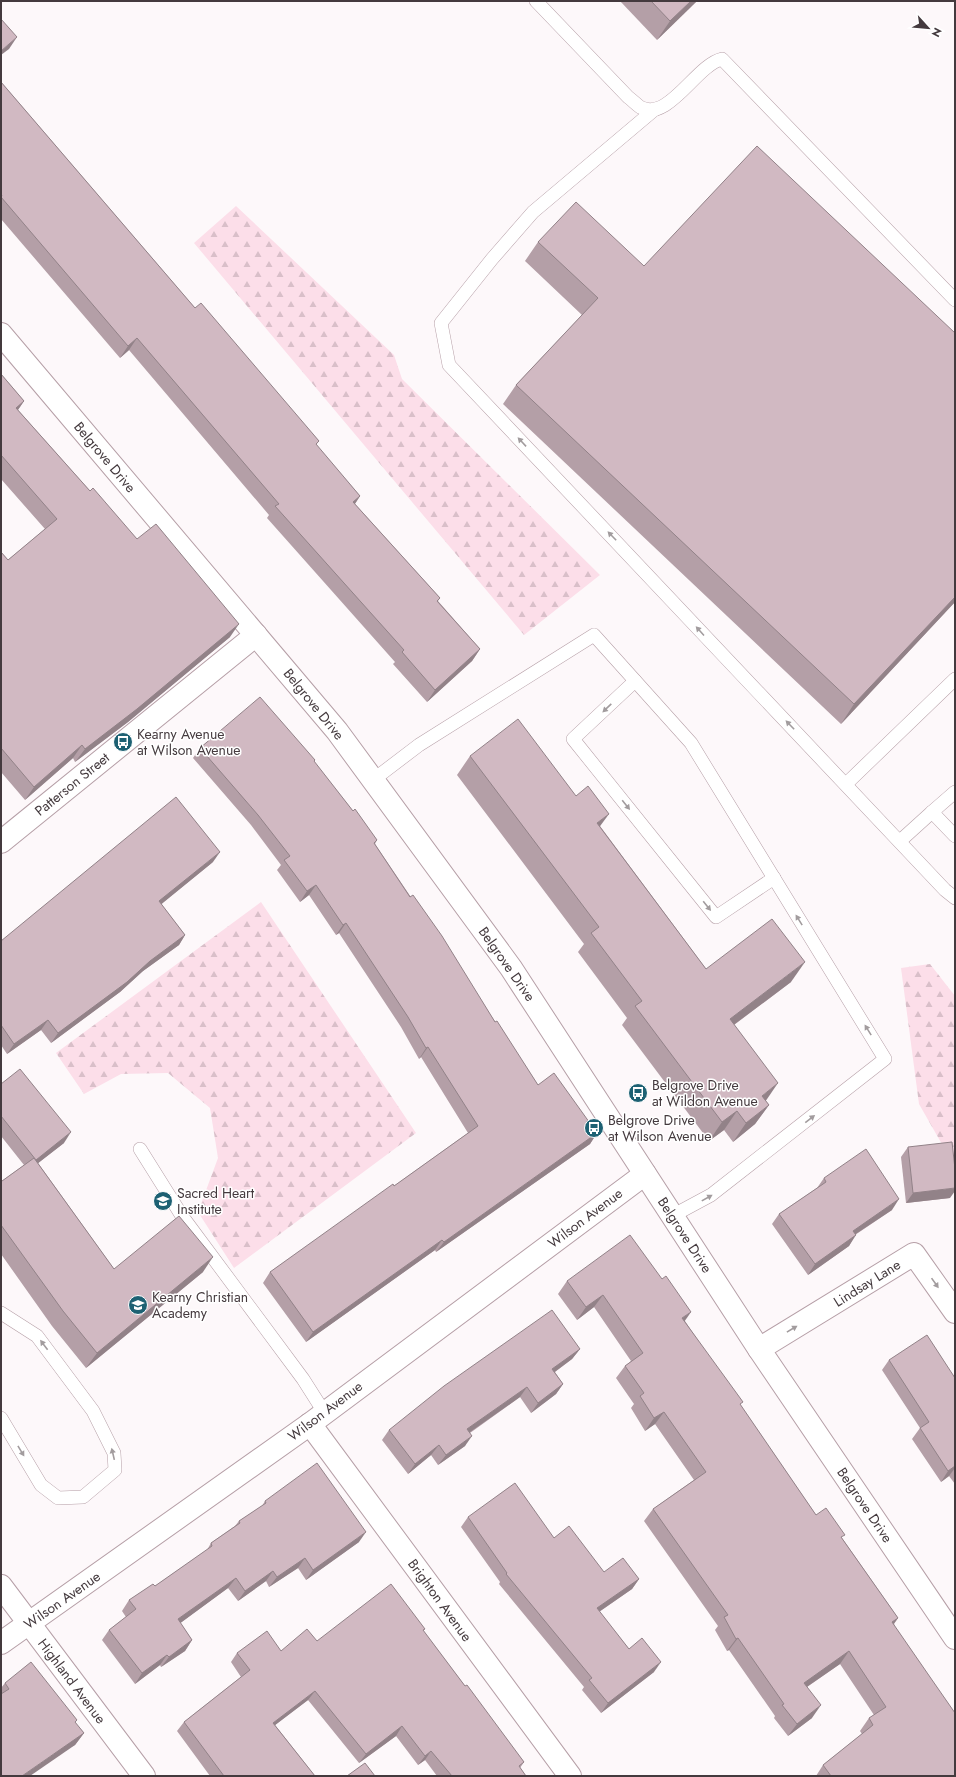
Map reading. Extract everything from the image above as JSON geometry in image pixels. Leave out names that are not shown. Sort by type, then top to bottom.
[{"type":"street","name":"Belgrove Drive","points":[[1,334],[337,731],[511,968],[759,1349],[955,1638]]},
{"type":"street","name":"Patterson Street","points":[[1,842],[256,635]]},
{"type":"street","name":"Wilson Avenue","points":[[1,1643],[317,1418],[645,1174]]},
{"type":"street","name":"Lindsay Lane","points":[[759,1349],[914,1254],[955,1312]]},
{"type":"street","name":"Brighton Avenue","points":[[317,1418],[570,1776]]},
{"type":"street","name":"Highland Avenue","points":[[1,1586],[144,1776]]},
{"type":"lane","points":[[536,1],[628,97],[641,107],[654,110]]},
{"type":"lane","points":[[955,300],[722,59],[717,60],[706,68],[668,103],[654,110],[533,212],[492,259],[441,323],[449,365],[616,540],[729,663],[900,841],[944,890],[955,898]]},
{"type":"lane","points":[[373,780],[419,745],[594,635],[691,743],[885,1060],[711,1196],[672,1216]]},
{"type":"lane","points":[[846,784],[955,680]]},
{"type":"lane","points":[[635,681],[573,740],[716,917],[774,878]]},
{"type":"lane","points":[[900,841],[955,792]]},
{"type":"lane","points":[[932,812],[955,836]]},
{"type":"lane","points":[[140,1149],[182,1216],[303,1379],[317,1418]]},
{"type":"lane","points":[[1,1313],[37,1336],[93,1411],[114,1453],[115,1470],[83,1497],[58,1498],[41,1485],[1,1418]]},
{"type":"green space","points":[[236,206],[394,355],[402,379],[600,575],[524,635],[194,243]]},
{"type":"green space","points":[[261,902],[416,1133],[234,1268],[198,1212],[218,1158],[210,1108],[168,1073],[121,1074],[84,1094],[56,1053]]},
{"type":"green space","points":[[930,964],[955,996],[955,1167],[919,1104],[901,968]]},
{"type":"building","points":[[651,1],[691,1],[670,21]]},
{"type":"building","points":[[1,19],[17,37],[1,51]]},
{"type":"building","points":[[1,82],[195,308],[201,303],[319,441],[316,444],[360,496],[353,502],[440,598],[437,601],[480,649],[435,690],[402,652],[404,650],[275,506],[279,504],[137,338],[128,346],[1,197]]},
{"type":"building","points":[[757,146],[955,333],[955,597],[854,704],[516,385],[598,298],[538,242],[576,202],[644,266]]},
{"type":"building","points":[[1,374],[24,401],[16,408],[90,491],[93,488],[137,539],[156,524],[239,624],[137,709],[85,749],[82,745],[34,787],[1,748],[1,552],[8,560],[57,519],[1,455]]},
{"type":"building","points":[[260,697],[315,760],[314,761],[353,811],[355,809],[377,840],[374,843],[410,897],[413,895],[442,936],[495,1022],[497,1021],[538,1085],[554,1073],[597,1133],[444,1242],[442,1240],[313,1332],[270,1272],[393,1184],[394,1186],[478,1126],[346,923],[343,925],[316,885],[307,891],[284,860],[290,856],[258,815],[200,748]]},
{"type":"building","points":[[518,719],[576,796],[588,786],[609,814],[597,823],[706,969],[772,919],[805,962],[730,1019],[778,1083],[762,1096],[769,1105],[746,1123],[737,1111],[722,1122],[635,1006],[642,1001],[591,933],[599,927],[470,756]]},
{"type":"building","points":[[176,797],[220,852],[159,901],[185,935],[150,961],[127,982],[58,1033],[48,1020],[14,1044],[1,1025],[1,941]]},
{"type":"building","points":[[20,1069],[71,1132],[36,1160],[1,1116],[1,1084]]},
{"type":"building","points":[[952,1142],[955,1169],[955,1188],[913,1193],[908,1147]]},
{"type":"building","points":[[866,1149],[899,1199],[853,1231],[856,1235],[815,1264],[779,1214],[826,1182],[824,1178]]},
{"type":"building","points":[[34,1158],[114,1269],[179,1216],[213,1257],[97,1353],[63,1311],[1,1225],[1,1180],[2,1181]]},
{"type":"building","points":[[630,1235],[662,1279],[666,1276],[691,1312],[682,1318],[743,1402],[740,1404],[816,1515],[826,1508],[845,1535],[841,1537],[898,1618],[892,1622],[955,1713],[955,1776],[831,1776],[823,1765],[873,1725],[869,1718],[886,1707],[849,1651],[804,1683],[821,1705],[797,1724],[782,1705],[784,1704],[738,1638],[736,1639],[724,1617],[728,1615],[653,1509],[706,1472],[664,1412],[654,1418],[640,1396],[644,1393],[625,1366],[643,1353],[603,1295],[586,1307],[567,1281]]},
{"type":"building","points":[[552,1310],[580,1349],[552,1369],[563,1384],[538,1403],[527,1387],[467,1429],[472,1436],[446,1455],[439,1445],[415,1464],[389,1430],[444,1386]]},
{"type":"building","points":[[927,1335],[955,1378],[955,1466],[948,1471],[920,1428],[929,1422],[889,1360]]},
{"type":"building","points":[[317,1463],[366,1532],[313,1570],[305,1558],[277,1577],[273,1571],[245,1591],[236,1578],[178,1619],[192,1640],[169,1657],[167,1655],[142,1673],[109,1630],[136,1609],[129,1600],[153,1584],[155,1586],[212,1546],[211,1543],[240,1523],[239,1521],[266,1503],[265,1501]]},
{"type":"building","points":[[515,1483],[554,1538],[569,1526],[604,1572],[623,1558],[639,1579],[597,1608],[629,1649],[642,1638],[661,1662],[608,1703],[589,1680],[592,1678],[506,1574],[507,1573],[468,1517]]},
{"type":"building","points":[[391,1584],[425,1629],[423,1630],[465,1686],[467,1685],[524,1762],[519,1766],[526,1776],[452,1776],[431,1751],[425,1756],[402,1726],[366,1754],[315,1691],[273,1723],[315,1776],[224,1776],[184,1722],[250,1670],[237,1653],[267,1631],[281,1651],[307,1629],[317,1641]]},
{"type":"building","points":[[31,1662],[77,1720],[75,1722],[84,1733],[22,1776],[1,1776],[1,1694],[9,1689],[5,1683]]},
{"type":"building","points":[[365,1763],[375,1776],[347,1776]]},
{"type":"place","name":"Kearny Avenue at Wilson Avenue","points":[[123,742]]},
{"type":"place","name":"Belgrove Drive at Wildon Avenue","points":[[638,1093]]},
{"type":"place","name":"Belgrove Drive at Wilson Avenue","points":[[594,1128]]},
{"type":"place","name":"Sacred Heart Institute","points":[[163,1201]]},
{"type":"place","name":"Kearny Christian Academy","points":[[138,1305]]}]
